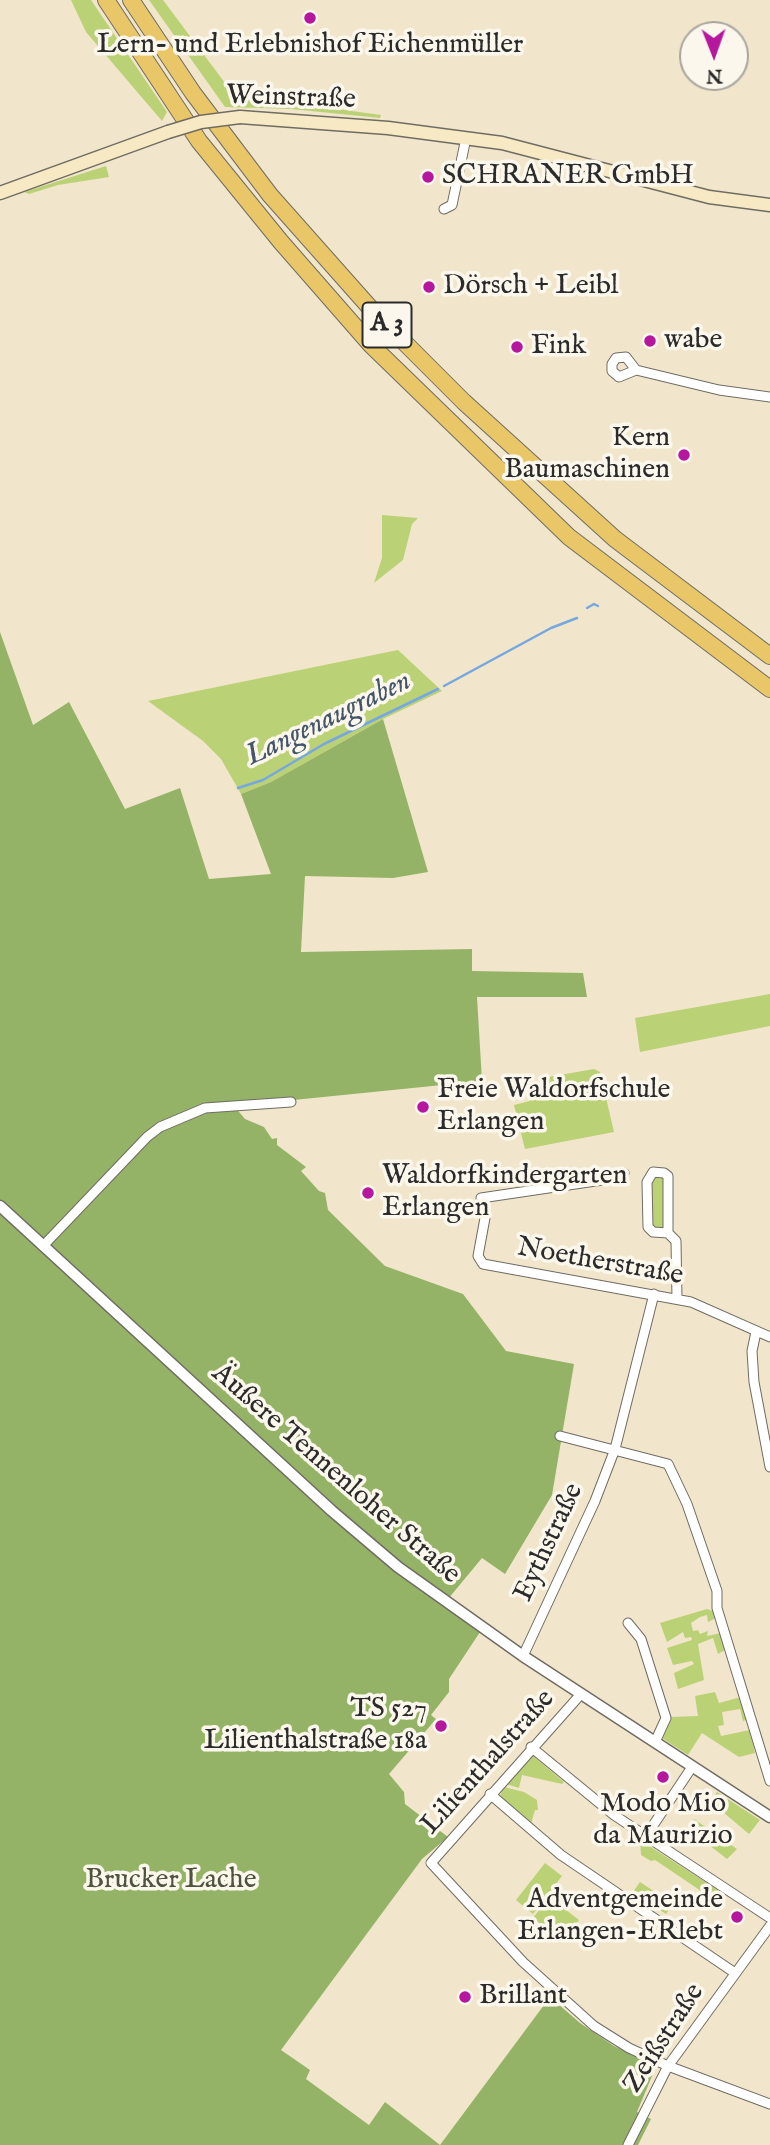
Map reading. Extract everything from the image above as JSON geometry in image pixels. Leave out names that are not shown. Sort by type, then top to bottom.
[{"type":"highway","name":"A 3","points":[[106,0],[199,141],[281,242],[371,345],[569,537],[770,689]]},
{"type":"highway","name":"A 3","points":[[131,0],[193,93],[270,195],[372,310],[572,502],[694,602],[770,656]]},
{"type":"highway","points":[[694,602],[733,622],[770,646]]},
{"type":"main road","name":"Weinstraße","points":[[0,193],[168,132],[201,122],[240,117],[466,138],[546,153],[709,198],[770,205]]},
{"type":"street","points":[[443,209],[452,205],[466,138]]},
{"type":"street","points":[[636,370],[719,390],[770,397]]},
{"type":"street","points":[[43,1246],[147,1137],[160,1127],[205,1108],[291,1102]]},
{"type":"street","points":[[668,1233],[668,1176],[653,1172],[647,1177],[648,1227],[653,1232],[668,1233],[676,1241],[677,1299]]},
{"type":"street","name":"Noetherstraße","points":[[624,1173],[609,1179],[481,1198],[485,1218],[478,1256],[483,1264],[654,1294],[707,1307],[770,1337]]},
{"type":"street","name":"Äußere Tennenloher Straße","points":[[0,1206],[342,1520],[398,1567],[523,1656],[770,1817]]},
{"type":"street","name":"Eythstraße","points":[[523,1656],[595,1501],[615,1448],[654,1294]]},
{"type":"street","points":[[756,1332],[752,1351],[754,1382],[770,1467]]},
{"type":"street","name":"Eythstraße","points":[[561,1436],[615,1448]]},
{"type":"street","points":[[615,1448],[664,1461],[687,1504],[717,1591],[717,1608],[770,1782]]},
{"type":"street","points":[[628,1623],[641,1639],[665,1714],[665,1724],[654,1742]]},
{"type":"street","name":"Lilienthalstraße","points":[[581,1694],[531,1747],[431,1863],[523,1962],[578,2013],[629,2048],[668,2066]]},
{"type":"street","points":[[531,1747],[580,1789],[770,1918]]},
{"type":"street","points":[[646,1836],[692,1767]]},
{"type":"street","points":[[490,1794],[555,1850],[735,1973]]},
{"type":"street","name":"Zeißstraße","points":[[628,2145],[668,2066],[770,1926]]},
{"type":"street","points":[[668,2066],[770,2104]]},
{"type":"green space","points":[[71,0],[91,0],[167,112],[162,121],[86,32]]},
{"type":"green space","points":[[149,0],[163,0],[234,95],[381,115],[380,118],[291,109],[225,107]]},
{"type":"green space","points":[[106,166],[109,177],[58,185],[29,194],[24,192]]},
{"type":"green space","points":[[382,515],[418,518],[412,524],[403,560],[374,583],[382,558]]},
{"type":"green space","name":"Brucker Lache","points":[[0,632],[33,725],[69,702],[125,809],[180,788],[209,879],[271,874],[241,794],[271,782],[383,719],[428,872],[393,878],[305,876],[301,952],[472,949],[472,971],[583,973],[587,997],[477,997],[482,1081],[234,1106],[245,1119],[264,1127],[272,1139],[277,1138],[277,1145],[306,1167],[301,1171],[319,1191],[325,1193],[328,1210],[385,1266],[463,1294],[506,1351],[574,1364],[552,1495],[505,1574],[482,1558],[443,1605],[480,1632],[449,1679],[449,1692],[431,1715],[436,1719],[389,1774],[404,1792],[405,1804],[448,1837],[422,1859],[281,2050],[310,2070],[306,2079],[369,2125],[385,2102],[440,2145],[0,2145]]},
{"type":"green space","points":[[398,650],[442,691],[383,719],[271,782],[241,794],[221,759],[203,741],[148,701]]},
{"type":"green space","points":[[770,994],[770,1026],[640,1052],[635,1018]]},
{"type":"green space","points":[[594,1069],[600,1072],[614,1132],[525,1149],[514,1105],[530,1101],[528,1088],[549,1085],[548,1077]]},
{"type":"green space","points":[[654,1174],[665,1178],[666,1229],[651,1228],[649,1182]]},
{"type":"green space","points":[[707,1609],[713,1611],[716,1618],[708,1622],[707,1615],[700,1617],[691,1623],[693,1631],[698,1630],[700,1634],[708,1631],[707,1636],[721,1633],[727,1649],[718,1654],[713,1638],[698,1644],[704,1680],[678,1689],[674,1673],[694,1664],[692,1661],[673,1665],[667,1648],[692,1640],[691,1637],[685,1638],[683,1632],[667,1642],[660,1623]]},
{"type":"green space","points":[[715,1692],[719,1703],[741,1697],[747,1720],[743,1721],[740,1709],[722,1712],[724,1725],[718,1726],[721,1736],[750,1730],[755,1753],[739,1757],[702,1733],[688,1755],[662,1738],[669,1717],[698,1716],[695,1696]]},
{"type":"green space","points":[[532,1755],[564,1782],[562,1784],[522,1775],[519,1788],[506,1784]]},
{"type":"green space","points":[[504,1787],[524,1792],[537,1800],[538,1810],[535,1810],[531,1824],[500,1796]]},
{"type":"green space","points":[[717,1792],[760,1820],[749,1834],[711,1802]]},
{"type":"green space","points":[[694,1819],[737,1849],[727,1859],[705,1842],[702,1844],[687,1830]]},
{"type":"green space","points":[[640,1840],[721,1892],[719,1896],[710,1897],[655,1860],[651,1861],[641,1855]]},
{"type":"green space","points":[[545,1863],[562,1876],[533,1914],[516,1900]]},
{"type":"green space","points":[[640,1882],[673,1904],[666,1914],[633,1892]]},
{"type":"green space","points":[[549,1897],[579,1920],[563,1941],[533,1918]]},
{"type":"green space","points":[[550,1997],[580,2023],[614,2046],[652,2064],[655,2069],[637,2112],[651,2119],[638,2145],[440,2145]]},
{"type":"waterway","name":"Langenaugraben","points":[[587,608],[594,604],[598,606]]},
{"type":"waterway","name":"Langenaugraben","points":[[444,686],[551,628],[577,618]]},
{"type":"waterway","name":"Langenaugraben","points":[[238,788],[263,780],[324,744],[438,689]]},
{"type":"place","name":"Lern- und Erlebnishof Eichenmüller","points":[[310,18]]},
{"type":"place","name":"SCHRANER GmbH","points":[[428,177]]},
{"type":"place","name":"Dörsch + Leibl","points":[[429,287]]},
{"type":"place","name":"wabe","points":[[650,341]]},
{"type":"place","name":"Fink","points":[[517,347]]},
{"type":"place","name":"Kern Baumaschinen","points":[[684,455]]},
{"type":"place","name":"Freie Waldorfschule Erlangen","points":[[423,1107]]},
{"type":"place","name":"Waldorfkindergarten Erlangen","points":[[368,1193]]},
{"type":"place","name":"TS 527 Lilienthalstraße 18a","points":[[441,1726]]},
{"type":"place","name":"Modo Mio da Maurizio","points":[[663,1777]]},
{"type":"place","name":"Adventgemeinde Erlangen-ERlebt","points":[[737,1917]]},
{"type":"place","name":"Brillant","points":[[465,1997]]}]
